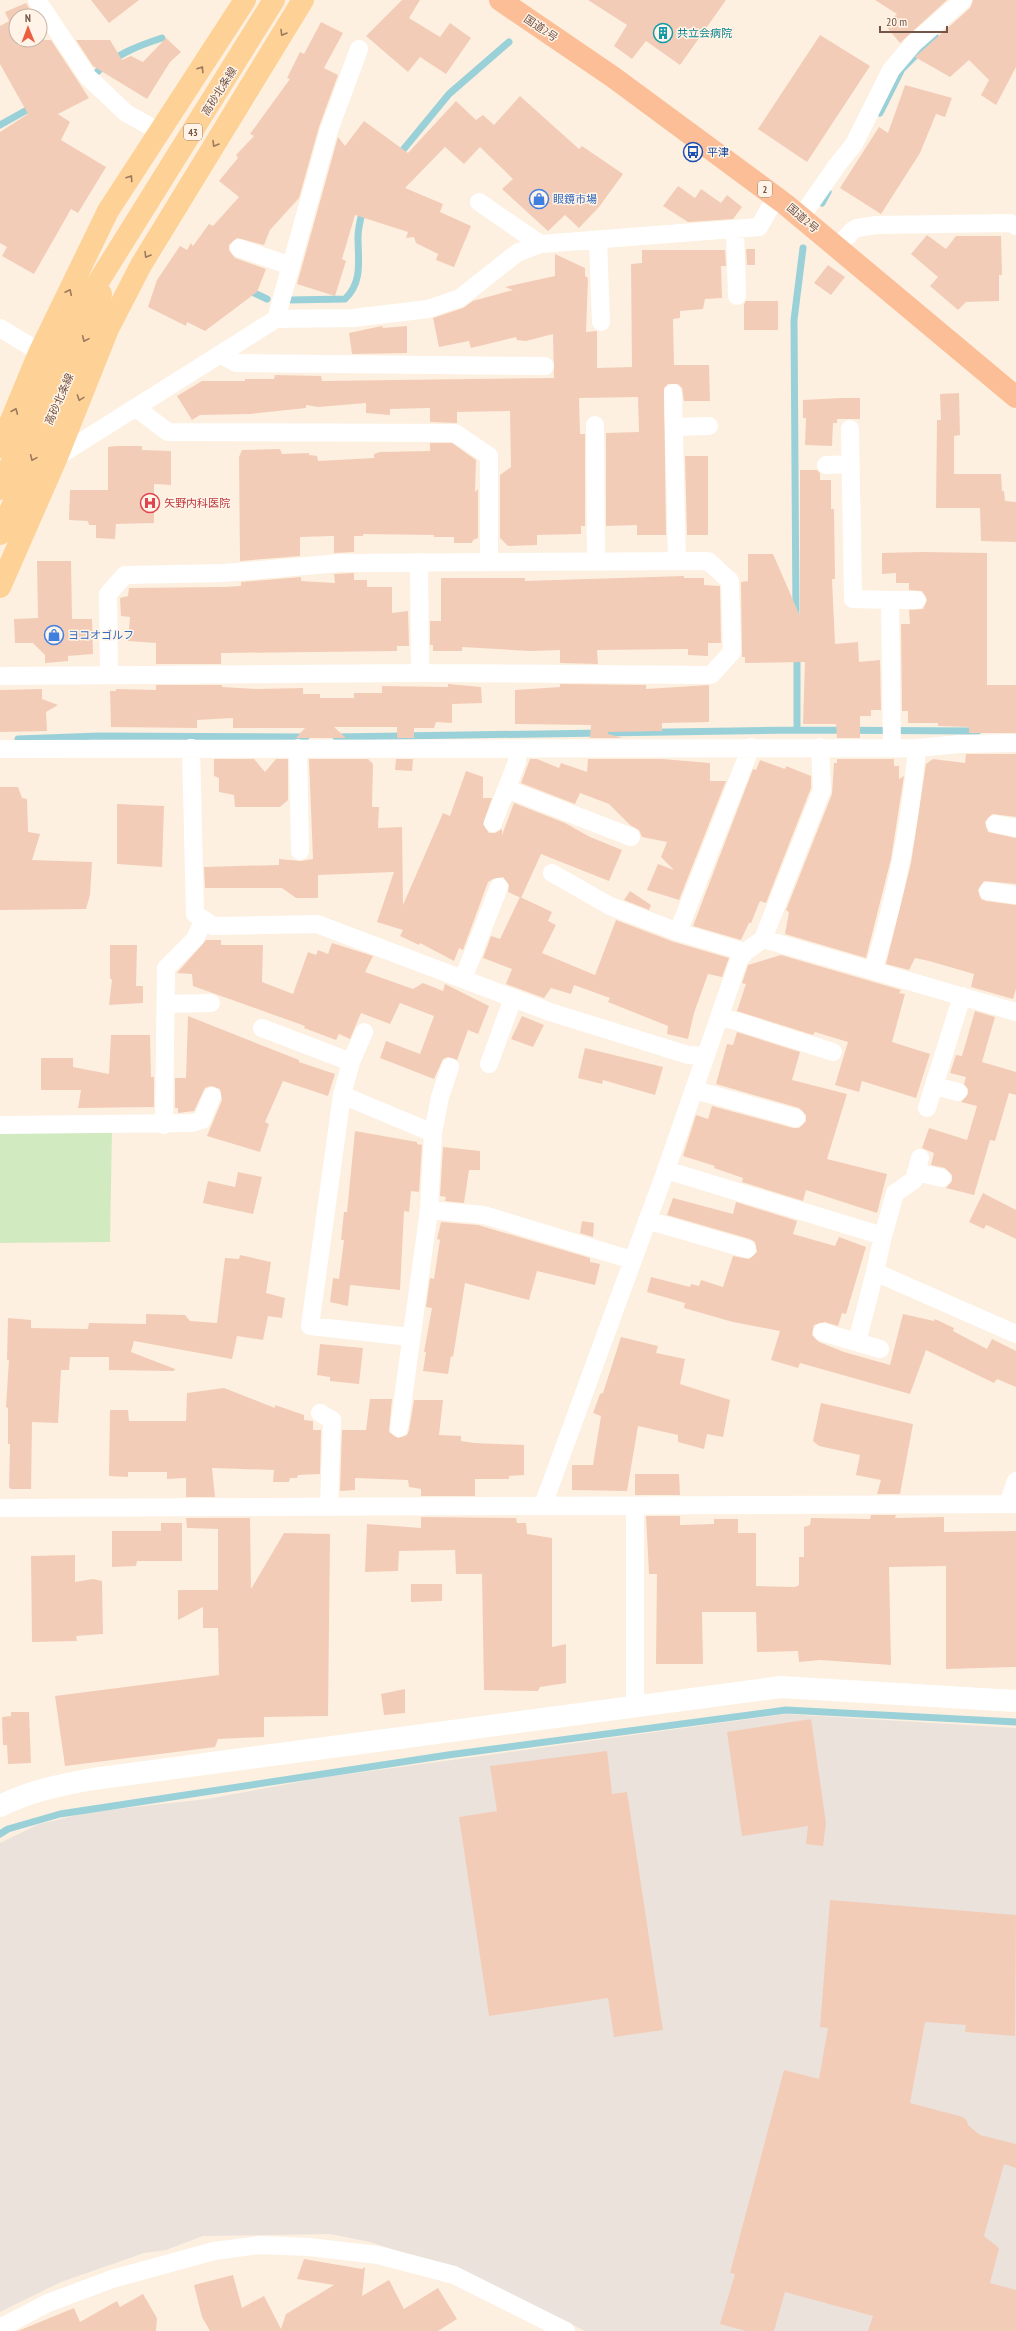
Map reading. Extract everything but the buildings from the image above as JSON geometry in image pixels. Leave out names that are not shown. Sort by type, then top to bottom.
[{"type":"highway","name":"国道2号","points":[[500,0],[613,77],[776,197],[1016,396]]},
{"type":"main road","points":[[0,447],[39,353],[108,211],[245,0]]},
{"type":"main road","name":"高砂北条線","points":[[0,489],[72,324],[274,0]]},
{"type":"main road","points":[[0,587],[57,457],[88,375],[108,329],[141,265],[303,0]]},
{"type":"main road","name":"高砂北条線","points":[[0,534],[89,331],[111,263]]},
{"type":"street","points":[[37,0],[88,77],[126,113],[160,132]]},
{"type":"street","points":[[801,217],[854,144],[892,70],[914,43],[963,0]]},
{"type":"street","points":[[276,319],[329,130],[359,49]]},
{"type":"street","points":[[57,457],[276,319],[353,318],[428,310],[460,298],[517,253],[540,244],[759,227],[776,197]]},
{"type":"street","points":[[479,202],[540,244]]},
{"type":"street","points":[[838,247],[852,231],[857,228],[876,225],[1010,223],[1016,226]]},
{"type":"street","points":[[735,229],[737,296]]},
{"type":"street","points":[[598,240],[601,322]]},
{"type":"street","points":[[239,248],[291,266]]},
{"type":"street","points":[[0,328],[39,353],[88,375]]},
{"type":"street","points":[[220,354],[236,363],[545,366]]},
{"type":"street","points":[[673,393],[676,561]]},
{"type":"street","points":[[136,408],[168,432],[455,433],[489,456],[490,561]]},
{"type":"street","points":[[595,425],[596,561]]},
{"type":"street","points":[[674,427],[709,426]]},
{"type":"street","points":[[850,429],[848,599],[917,600]]},
{"type":"street","points":[[826,465],[850,464]]},
{"type":"street","points":[[0,676],[420,673],[711,675],[732,652],[730,581],[708,561],[340,563],[224,573],[125,575],[108,594],[109,675]]},
{"type":"street","points":[[419,562],[420,673]]},
{"type":"street","points":[[890,600],[892,734]]},
{"type":"street","points":[[0,749],[517,749],[820,747],[892,734],[917,748],[960,744],[1016,744]]},
{"type":"street","points":[[678,932],[751,747]]},
{"type":"street","points":[[543,1505],[695,1090],[739,960],[745,952],[764,939],[822,790],[820,747]]},
{"type":"street","points":[[191,748],[195,914],[203,921],[213,926],[317,924],[550,1012],[688,1055],[706,1056]]},
{"type":"street","points":[[298,748],[300,851]]},
{"type":"street","points":[[873,971],[892,909],[903,860],[917,748]]},
{"type":"street","points":[[493,823],[517,762],[517,749]]},
{"type":"street","points":[[507,789],[631,837]]},
{"type":"street","points":[[995,824],[1016,828]]},
{"type":"street","points":[[552,873],[610,906],[678,932],[745,952]]},
{"type":"street","points":[[463,979],[499,887]]},
{"type":"street","points":[[988,891],[1016,895]]},
{"type":"street","points":[[164,1125],[166,968],[195,939],[203,921]]},
{"type":"street","points":[[764,939],[1016,1012]]},
{"type":"street","points":[[927,1108],[962,996]]},
{"type":"street","points":[[489,1064],[513,998]]},
{"type":"street","points":[[166,1004],[211,1003]]},
{"type":"street","points":[[720,1016],[833,1052]]},
{"type":"street","points":[[262,1028],[351,1062]]},
{"type":"street","points":[[364,1032],[351,1062],[342,1095],[310,1326],[410,1337]]},
{"type":"street","points":[[399,1428],[410,1337],[429,1210],[433,1132],[440,1097],[450,1066]]},
{"type":"street","points":[[935,1086],[958,1092]]},
{"type":"street","points":[[695,1090],[796,1118]]},
{"type":"street","points":[[342,1095],[433,1132]]},
{"type":"street","points":[[0,1125],[164,1125],[192,1123],[202,1120],[212,1096]]},
{"type":"street","points":[[857,1342],[895,1193],[914,1180],[918,1165],[942,1178]]},
{"type":"street","points":[[666,1170],[883,1236]]},
{"type":"street","points":[[429,1210],[484,1215],[632,1260]]},
{"type":"street","points":[[648,1220],[747,1249]]},
{"type":"street","points":[[875,1272],[1016,1334]]},
{"type":"street","points":[[822,1332],[880,1349]]},
{"type":"street","points":[[320,1413],[332,1420],[329,1506]]},
{"type":"street","points":[[0,1508],[543,1505],[634,1507],[1012,1504],[1016,1481]]},
{"type":"street","points":[[634,1507],[635,1707]]},
{"type":"street","points":[[0,1806],[19,1796],[46,1788],[93,1779],[781,1687],[1016,1701]]},
{"type":"street","points":[[12,2326],[48,2303],[119,2277],[214,2251],[260,2245],[309,2247],[378,2255],[454,2275],[566,2331]]},
{"type":"shaded area","points":[[786,1714],[1016,1728],[1016,2331],[585,2331],[461,2269],[370,2242],[330,2234],[203,2236],[166,2250],[144,2253],[61,2282],[0,2312],[0,1843],[39,1824],[90,1812],[207,1799],[320,1778]]},
{"type":"green space","points":[[112,1128],[110,1242],[0,1243],[0,1129]]},
{"type":"waterway","points":[[880,113],[902,69],[935,36]]},
{"type":"waterway","points":[[96,73],[119,56],[144,44],[162,38]]},
{"type":"waterway","points":[[398,156],[449,94],[509,42]]},
{"type":"waterway","points":[[0,125],[34,106]]},
{"type":"waterway","points":[[822,203],[828,192]]},
{"type":"waterway","points":[[289,300],[345,299],[351,292],[357,278],[359,262],[358,234],[363,209]]},
{"type":"waterway","points":[[796,617],[794,320],[803,248]]},
{"type":"waterway","points":[[248,290],[267,299]]},
{"type":"waterway","points":[[336,737],[797,730],[797,653]]},
{"type":"waterway","points":[[797,730],[978,731]]},
{"type":"waterway","points":[[18,739],[99,736],[306,737]]},
{"type":"waterway","points":[[0,1834],[8,1829],[60,1814],[448,1755],[786,1710],[1016,1722]]},
{"type":"place","name":"共立会病院","points":[[663,33]]},
{"type":"place","name":"平津","points":[[693,152]]},
{"type":"place","name":"眼鏡市場","points":[[539,199]]},
{"type":"place","name":"矢野内科医院","points":[[150,503]]},
{"type":"place","name":"ヨコオゴルフ","points":[[54,635]]}]
